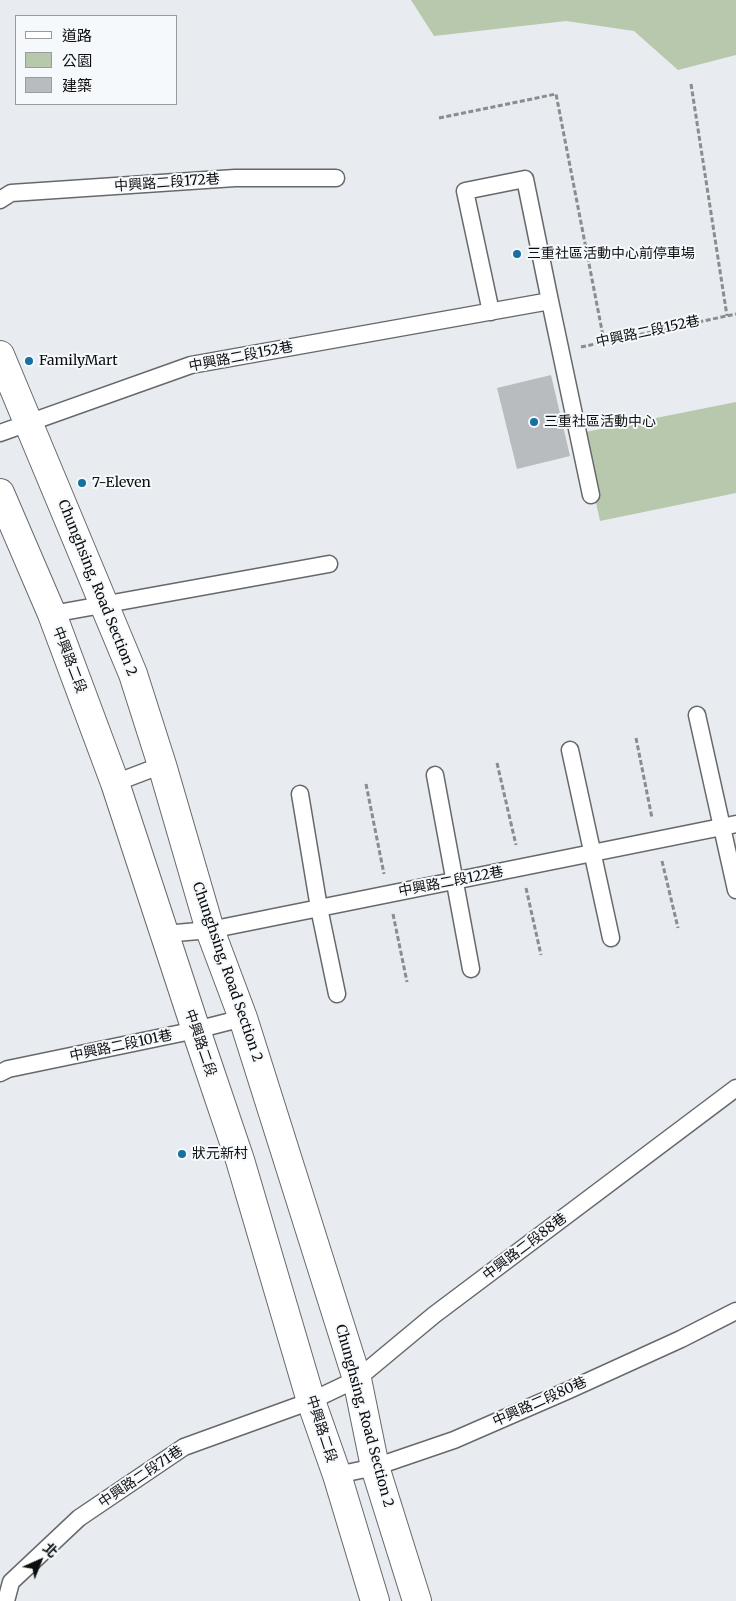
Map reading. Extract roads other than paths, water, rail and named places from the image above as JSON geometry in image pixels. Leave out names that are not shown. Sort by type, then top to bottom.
[{"type":"main road","name":"Chunghsing, Road Section 2","points":[[0,355],[133,674],[162,765],[210,930],[243,1018],[357,1380],[375,1467],[417,1601]]},
{"type":"main road","name":"中興路二段","points":[[0,494],[52,614],[116,782],[164,934],[240,1160],[312,1401],[375,1601]]},
{"type":"lane","name":"中興路二段172巷","points":[[0,200],[11,193],[235,178],[336,178]]},
{"type":"lane","points":[[491,312],[465,191],[525,179],[591,495]]},
{"type":"lane","name":"中興路二段152巷","points":[[0,433],[191,365],[550,301]]},
{"type":"lane","points":[[52,614],[329,564]]},
{"type":"lane","points":[[697,715],[729,826],[736,890]]},
{"type":"lane","points":[[570,750],[610,938]]},
{"type":"lane","points":[[116,782],[162,765]]},
{"type":"lane","points":[[434,775],[471,969]]},
{"type":"lane","points":[[300,794],[319,908],[337,994]]},
{"type":"lane","name":"中興路二段122巷","points":[[164,934],[210,930],[729,826]]},
{"type":"lane","name":"中興路二段101巷","points":[[0,1073],[8,1069],[196,1030],[243,1018]]},
{"type":"lane","name":"中興路二段88巷","points":[[312,1401],[357,1380],[434,1315],[736,1088]]},
{"type":"lane","name":"中興路二段80巷","points":[[336,1475],[375,1467],[454,1440],[672,1343],[736,1311]]},
{"type":"lane","name":"中興路二段71巷","points":[[6,1601],[11,1582],[79,1518],[184,1447],[312,1401]]},
{"type":"place","name":"三重社區活動中心前停車場","points":[[517,254]]},
{"type":"place","name":"FamilyMart","points":[[29,361]]},
{"type":"place","name":"三重社區活動中心","points":[[534,422]]},
{"type":"place","name":"7-Eleven","points":[[82,483]]},
{"type":"place","name":"狀元新村","points":[[182,1154]]}]
